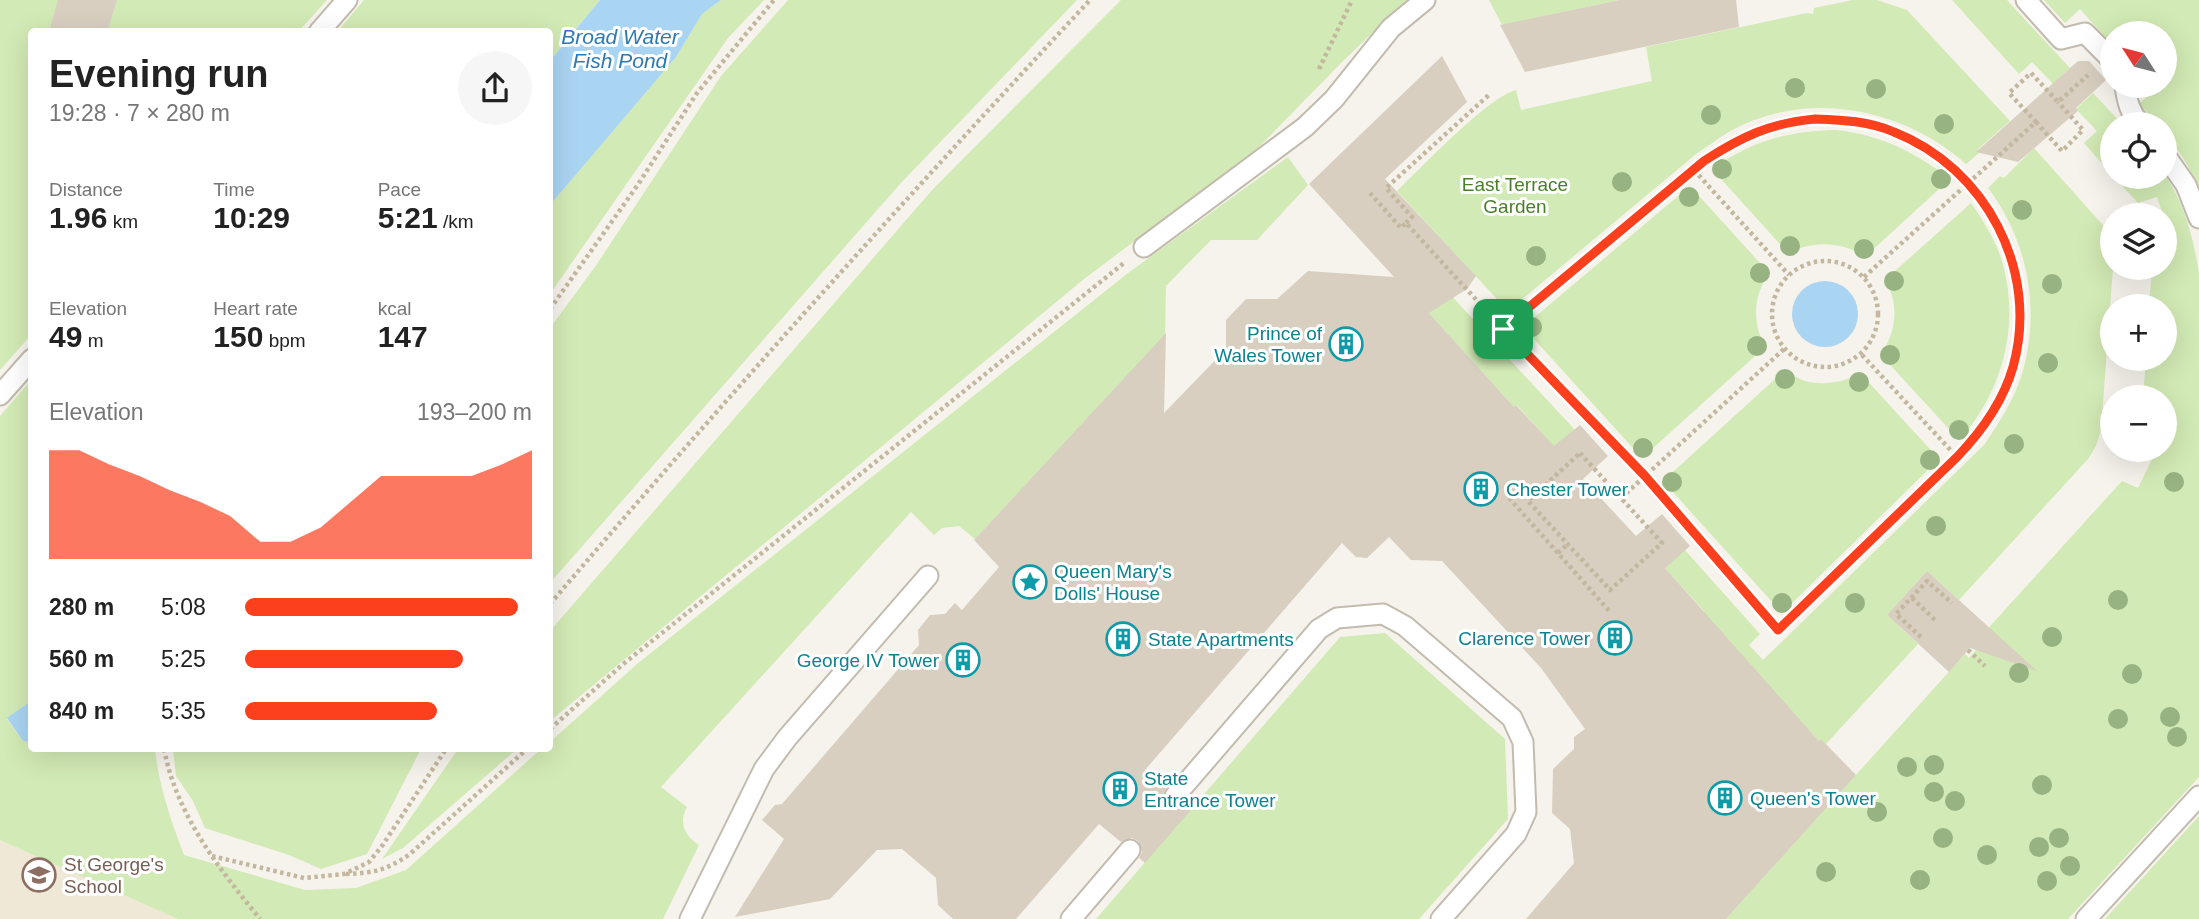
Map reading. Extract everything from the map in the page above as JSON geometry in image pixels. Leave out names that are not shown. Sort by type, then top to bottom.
[{"type":"lane","points":[[323,28],[347,0]]},
{"type":"lane","points":[[1144,247],[1306,127],[1334,99],[1391,28],[1425,0]]},
{"type":"lane","points":[[2026,0],[2061,39],[2085,33],[2100,57]]},
{"type":"lane","points":[[2177,172],[2186,185],[2199,218]]},
{"type":"lane","points":[[0,395],[28,364]]},
{"type":"lane","points":[[690,919],[764,769],[787,738],[928,576]]},
{"type":"lane","points":[[1175,796],[1319,629],[1337,618],[1383,614],[1405,626],[1513,718],[1523,742],[1526,812],[1516,834],[1441,919]]},
{"type":"lane","points":[[2086,919],[2199,796]]},
{"type":"lane","points":[[1071,919],[1129,850]]},
{"type":"path","points":[[553,305],[637,186],[697,93],[774,0]]},
{"type":"path","points":[[553,600],[688,442],[1090,0]]},
{"type":"path","points":[[2058,102],[2100,67]]},
{"type":"path","points":[[2031,73],[2058,102],[2083,130],[2062,151],[2009,93],[2031,73]]},
{"type":"path","points":[[1370,193],[1401,228],[1412,217],[1386,188],[1491,93]]},
{"type":"path","points":[[1406,223],[1503,329],[1645,476],[1778,630],[1957,457],[1981,430],[2006,387],[2013,367],[2020,315],[2012,256],[2003,232],[1992,212],[1949,165],[1914,140],[1892,130],[1855,121],[1790,121],[1737,140],[1704,161],[1503,329]]},
{"type":"path","points":[[1864,277],[2036,122]]},
{"type":"path","points":[[1694,170],[1789,275]]},
{"type":"path","points":[[553,726],[622,665],[1144,247]]},
{"type":"path","points":[[1817,261],[1850,267],[1864,277],[1878,302],[1879,317],[1876,331],[1862,355],[1845,364],[1829,368],[1812,366],[1797,360],[1784,349],[1772,320],[1773,304],[1778,289],[1789,275],[1817,261]]},
{"type":"path","points":[[1621,498],[1784,349]]},
{"type":"path","points":[[1862,355],[1957,457]]},
{"type":"path","points":[[1580,453],[1662,543],[1610,590],[1568,544],[1528,500],[1580,453]]},
{"type":"path","points":[[1509,498],[1611,613]]},
{"type":"path","points":[[1558,553],[1568,544]]},
{"type":"path","points":[[1921,637],[1896,614],[1927,580],[1952,603]]},
{"type":"path","points":[[1912,598],[1935,620]]},
{"type":"path","points":[[1968,650],[1985,666]]},
{"type":"path","points":[[165,752],[169,777],[185,814],[212,856],[260,919]]},
{"type":"path","points":[[344,874],[369,862],[444,752]]},
{"type":"path","points":[[212,856],[304,878],[370,874],[391,867],[410,854],[524,752]]},
{"type":"shaded area","name":"St George's School","points":[[0,840],[155,908],[178,919],[0,919]]},
{"type":"green space","points":[[0,0],[327,0],[302,28],[28,28],[28,338],[0,370]]},
{"type":"green space","points":[[364,0],[600,0],[553,57],[553,28],[340,28]]},
{"type":"green space","points":[[721,0],[764,0],[728,38],[553,290],[553,201],[676,57],[702,14]]},
{"type":"green space","points":[[788,0],[1077,0],[900,184],[553,580],[553,324],[597,264],[721,76]]},
{"type":"green space","points":[[1121,0],[1407,0],[1257,149],[1084,279],[553,719],[553,628],[933,189]]},
{"type":"green space","points":[[1489,0],[1620,0],[1502,25]]},
{"type":"green space","name":"East Terrace Garden","points":[[1853,0],[1877,0],[1907,10],[2010,121],[1978,149],[1979,153],[1966,164],[1941,144],[1912,129],[1883,117],[1851,110],[1820,108],[1788,111],[1757,119],[1727,133],[1696,154],[1508,311],[1397,191],[1472,119],[1504,95],[1516,90],[1521,110],[1652,81],[1646,47],[1807,13],[1813,14],[1814,8]]},
{"type":"green space","points":[[1952,0],[2007,0],[2070,68],[2053,84],[2032,62],[2019,74]]},
{"type":"green space","points":[[2044,0],[2199,0],[2199,186],[2177,150],[2177,112],[2146,112],[2139,104],[2145,98],[2177,98],[2177,21],[2100,21],[2100,32],[2080,9],[2065,23]]},
{"type":"green space","points":[[2093,93],[2111,112],[2100,112],[2100,161],[2084,143],[2097,131],[2076,109]]},
{"type":"green space","points":[[1836,130],[1868,136],[1897,146],[1950,179],[1866,256],[1827,244],[1808,246],[1788,253],[1712,169],[1741,151],[1771,139]]},
{"type":"green space","points":[[2034,148],[2100,222],[2100,280],[2112,280],[2111,294],[2100,294],[2100,371],[2105,371],[2104,385],[2100,385],[2100,433],[2096,446],[2088,459],[1959,600],[1927,571],[1887,615],[1918,644],[1826,744],[1821,739],[1819,741],[1703,613],[1665,565],[1684,549],[1760,634],[1749,645],[1763,660],[1984,445],[2006,411],[2019,384],[2028,350],[2030,326],[2030,301],[2021,253],[2002,208],[1988,188],[2000,176],[2004,178]]},
{"type":"green space","points":[[1288,157],[1308,185],[1257,240],[1211,240],[1166,286],[1165,335],[975,539],[959,526],[942,528],[934,535],[911,512],[661,787],[687,807],[683,818],[684,829],[699,845],[663,919],[178,919],[0,840],[0,416],[28,383],[28,703],[7,719],[23,741],[28,742],[28,752],[155,752],[166,803],[184,855],[305,890],[356,888],[406,870],[538,752],[553,752],[553,739],[637,664],[1128,273]]},
{"type":"green space","name":"East Terrace Garden","points":[[1690,186],[1769,273],[1760,291],[1756,309],[1758,328],[1765,347],[1642,458],[1523,327]]},
{"type":"green space","points":[[2125,189],[2174,189],[2187,222],[2199,272],[2199,777],[2068,919],[1726,919],[1965,654],[1969,658],[1976,650],[1972,646],[2122,481],[2138,488],[2151,462],[2177,462],[2177,385],[2144,385],[2145,371],[2177,371],[2177,294],[2150,294],[2151,280],[2177,280],[2177,203],[2159,203],[2157,197],[2138,203]]},
{"type":"green space","points":[[1363,200],[1484,331],[1473,342],[1486,357],[1498,347],[1576,431],[1555,448],[1517,405],[1514,407],[1343,218]]},
{"type":"green space","points":[[1971,203],[1990,232],[2003,265],[2008,288],[2008,335],[2004,358],[1986,402],[1959,440],[1881,355],[1890,337],[1894,318],[1893,299],[1885,280]]},
{"type":"green space","points":[[1785,370],[1813,383],[1832,383],[1861,374],[1939,459],[1782,613],[1663,481]]},
{"type":"green space","points":[[1385,633],[1505,739],[1508,819],[1419,919],[1096,919],[1340,637]]},
{"type":"green space","points":[[173,752],[419,752],[367,854],[321,869],[289,855],[205,828],[193,801],[176,776]]},
{"type":"green space","points":[[456,752],[514,752],[403,848],[382,859]]},
{"type":"green space","points":[[2199,816],[2199,919],[2105,919]]},
{"type":"water","name":"Broad Water Fish Pond","points":[[600,0],[721,0],[702,14],[676,57],[553,201],[553,57]]},
{"type":"water","points":[[1825,281],[1848,291],[1858,314],[1848,337],[1825,347],[1802,337],[1792,314],[1802,291]]},
{"type":"water","points":[[28,703],[28,742],[23,741],[7,718]]},
{"type":"building","points":[[58,0],[117,0],[108,28],[50,28]]},
{"type":"building","points":[[1620,0],[1736,0],[1739,27],[1525,72],[1500,25]]},
{"type":"building","points":[[1442,56],[1467,102],[1385,179],[1476,276],[1467,289],[1429,313],[1514,407],[1516,405],[1554,446],[1580,425],[1608,456],[1583,479],[1636,536],[1662,514],[1690,546],[1665,568],[1819,741],[1821,739],[1856,775],[1726,919],[1526,919],[1574,863],[1570,829],[1552,813],[1553,769],[1574,749],[1574,737],[1585,729],[1541,668],[1442,561],[1411,560],[1389,537],[1367,558],[1356,557],[1342,543],[1145,770],[1166,788],[1163,794],[1167,805],[1173,808],[1184,804],[1191,810],[1145,863],[1139,858],[1142,852],[1138,841],[1132,838],[1121,842],[1099,824],[1016,919],[953,919],[938,905],[936,878],[902,849],[877,850],[830,899],[735,917],[784,839],[762,820],[775,805],[782,804],[919,645],[918,630],[930,615],[945,614],[955,603],[962,610],[999,567],[974,540],[1166,333],[1164,413],[1226,349],[1226,320],[1246,299],[1277,299],[1308,271],[1394,277],[1309,184]]},
{"type":"building","points":[[2078,61],[2089,61],[2100,73],[2100,86],[2076,108],[2078,111],[2018,162],[1976,152]]},
{"type":"building","points":[[1927,571],[2037,671],[1970,648],[1949,672],[1887,615]]},
{"type":"place","name":"Prince of Wales Tower","points":[[1346,344]]},
{"type":"place","name":"Chester Tower","points":[[1481,489]]},
{"type":"place","name":"Queen Mary's Dolls' House","points":[[1030,582]]},
{"type":"place","name":"Clarence Tower","points":[[1615,638]]},
{"type":"place","name":"State Apartments","points":[[1123,639]]},
{"type":"place","name":"George IV Tower","points":[[963,660]]},
{"type":"place","name":"State Entrance Tower","points":[[1120,789]]},
{"type":"place","name":"Queen's Tower","points":[[1725,798]]},
{"type":"place","name":"St George's School","points":[[39,875]]},
{"type":"route","points":[[1815,119],[1855,121],[1892,130],[1914,140],[1958,172],[1992,212],[2003,232],[2012,256],[2020,315],[2013,367],[1996,408],[1981,430],[1957,457],[1778,630],[1645,476],[1503,329],[1704,161],[1737,140],[1765,128],[1790,121],[1815,119]]}]
